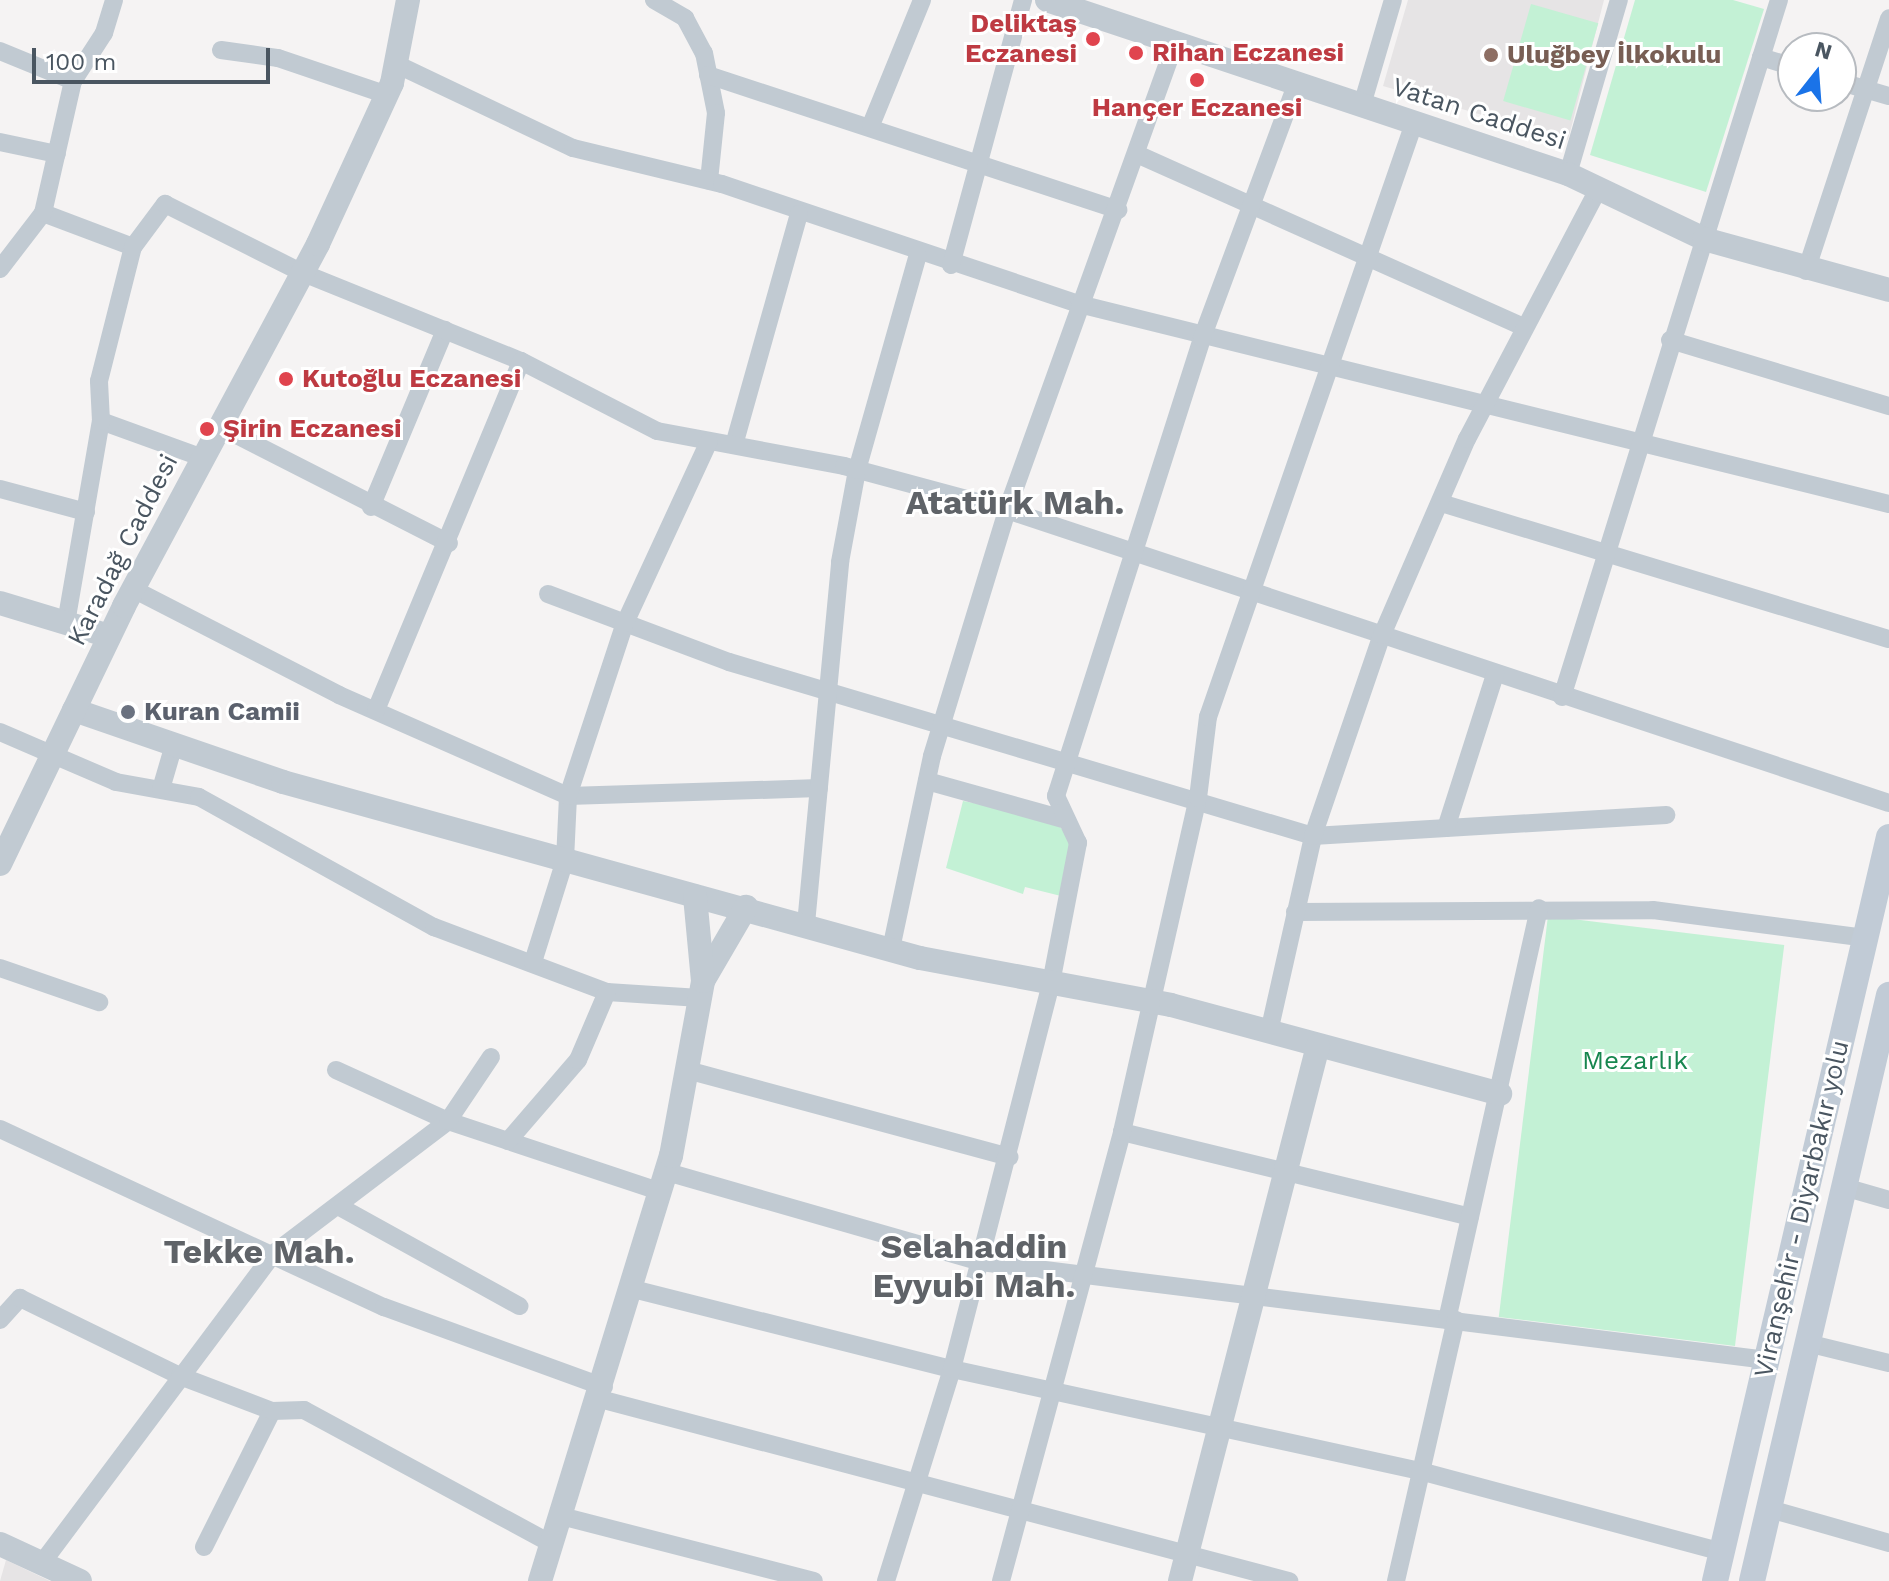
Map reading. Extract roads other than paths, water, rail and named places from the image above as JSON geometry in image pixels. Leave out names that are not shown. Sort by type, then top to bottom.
[{"type":"main road","name":"Viranşehir - Diyarbakır yolu","points":[[1715,1581],[1889,837]]},
{"type":"main road","name":"Viranşehir - Diyarbakır yolu","points":[[1752,1581],[1889,995]]},
{"type":"street","points":[[0,269],[43,213],[73,81],[104,33],[114,0]]},
{"type":"street","name":"Karadağ Caddesi","points":[[0,864],[133,589],[303,273],[387,95],[408,0]]},
{"type":"street","points":[[654,0],[685,18],[708,75],[716,113],[709,181]]},
{"type":"street","points":[[871,125],[922,0]]},
{"type":"street","points":[[951,265],[976,161],[1023,0]]},
{"type":"street","name":"Vatan Caddesi","points":[[1047,0],[1568,174],[1704,239],[1806,271],[1889,290]]},
{"type":"street","points":[[1362,105],[1393,0]]},
{"type":"street","points":[[1568,174],[1619,0]]},
{"type":"street","points":[[1562,697],[1645,443],[1670,340],[1776,1]]},
{"type":"street","points":[[1806,271],[1889,18]]},
{"type":"street","points":[[891,949],[927,781],[1007,510],[1079,304],[1139,155],[1175,43]]},
{"type":"street","points":[[221,50],[278,58],[387,95]]},
{"type":"street","points":[[0,51],[73,81]]},
{"type":"street","points":[[1761,57],[1777,62]]},
{"type":"street","points":[[396,64],[573,148],[709,181],[918,255],[1079,304],[1202,338],[1889,504]]},
{"type":"street","points":[[708,75],[871,125],[1118,210]]},
{"type":"street","points":[[886,1581],[914,1478],[952,1369],[1009,1157],[1051,983],[1078,843],[1056,796],[1202,338],[1296,85]]},
{"type":"street","points":[[1857,87],[1889,96]]},
{"type":"street","points":[[1001,1581],[1048,1391],[1085,1273],[1122,1132],[1148,1001],[1198,798],[1208,717],[1254,592],[1414,123]]},
{"type":"street","points":[[0,142],[57,154]]},
{"type":"street","points":[[1139,155],[1255,201],[1366,261],[1524,327]]},
{"type":"street","points":[[1269,1032],[1313,836],[1382,635],[1484,406],[1598,190]]},
{"type":"street","points":[[66,623],[101,421],[99,381],[133,247],[165,204],[303,273],[521,361],[657,431],[857,470],[1007,510],[1562,697],[1889,803]]},
{"type":"street","points":[[43,213],[133,247]]},
{"type":"street","points":[[734,445],[799,214]]},
{"type":"street","points":[[806,924],[840,562],[857,470],[918,255]]},
{"type":"street","points":[[371,507],[445,330]]},
{"type":"street","points":[[1670,340],[1889,406]]},
{"type":"street","points":[[376,710],[449,543],[521,361]]},
{"type":"street","points":[[101,421],[203,458]]},
{"type":"street","points":[[219,426],[371,507],[449,543]]},
{"type":"street","points":[[533,962],[565,860],[568,796],[625,623],[709,441]]},
{"type":"street","points":[[0,489],[86,512]]},
{"type":"street","points":[[1441,503],[1889,639]]},
{"type":"street","points":[[133,589],[376,710],[568,796],[819,788]]},
{"type":"street","points":[[548,594],[828,692],[1068,759],[1313,836],[1666,815]]},
{"type":"street","points":[[0,603],[109,636]]},
{"type":"street","points":[[1446,828],[1495,674]]},
{"type":"street","points":[[74,710],[173,748],[891,949],[1148,1001],[1500,1094]]},
{"type":"street","points":[[0,732],[52,757],[233,814],[434,927],[607,992],[701,989]]},
{"type":"street","points":[[161,789],[173,748]]},
{"type":"street","points":[[927,781],[1067,820]]},
{"type":"street","points":[[540,1581],[602,1393],[664,1182],[701,989],[695,896]]},
{"type":"street","points":[[701,989],[746,907]]},
{"type":"street","points":[[1295,912],[1539,908],[1653,910],[1865,938]]},
{"type":"street","points":[[1396,1581],[1452,1320],[1470,1217],[1500,1094],[1539,908]]},
{"type":"street","points":[[0,968],[99,1002]]},
{"type":"street","points":[[508,1141],[578,1060],[607,992]]},
{"type":"street","points":[[1180,1581],[1220,1426],[1257,1302],[1318,1046]]},
{"type":"street","points":[[42,1563],[273,1254],[340,1207],[448,1121],[491,1057]]},
{"type":"street","points":[[336,1070],[448,1121],[508,1141],[981,1262],[1085,1273],[1257,1302],[1452,1320],[1767,1360]]},
{"type":"street","points":[[687,1070],[1009,1157]]},
{"type":"street","points":[[0,1129],[496,1353],[602,1393],[1186,1556],[1289,1581]]},
{"type":"street","points":[[1122,1132],[1470,1217]]},
{"type":"street","points":[[1844,1187],[1889,1200]]},
{"type":"street","points":[[340,1207],[519,1306]]},
{"type":"street","points":[[633,1289],[952,1369],[1420,1471],[1722,1552]]},
{"type":"street","points":[[0,1320],[20,1298],[180,1376],[272,1411],[304,1410],[552,1544]]},
{"type":"street","points":[[1807,1343],[1889,1363]]},
{"type":"street","points":[[204,1547],[272,1411]]},
{"type":"street","points":[[1770,1509],[1889,1543]]},
{"type":"street","points":[[561,1516],[814,1581]]},
{"type":"street","points":[[0,1545],[80,1581]]},
{"type":"place","name":"Deliktaş Eczanesi","points":[[1093,39]]},
{"type":"place","name":"Rihan Eczanesi","points":[[1136,53]]},
{"type":"place","name":"Uluğbey İlkokulu","points":[[1491,55]]},
{"type":"place","name":"Hançer Eczanesi","points":[[1197,80]]},
{"type":"place","name":"Kutoğlu Eczanesi","points":[[286,379]]},
{"type":"place","name":"Şirin Eczanesi","points":[[207,429]]},
{"type":"place","name":"Kuran Camii","points":[[128,712]]},
{"type":"district","name":"Atatürk Mah.","points":[[1015,503]]},
{"type":"district","name":"Tekke Mah.","points":[[259,1252]]},
{"type":"district","name":"Selahaddin Eyyubi Mah.","points":[[974,1266]]},
{"type":"park label","name":"Mezarlık","points":[[1635,1061]]}]
